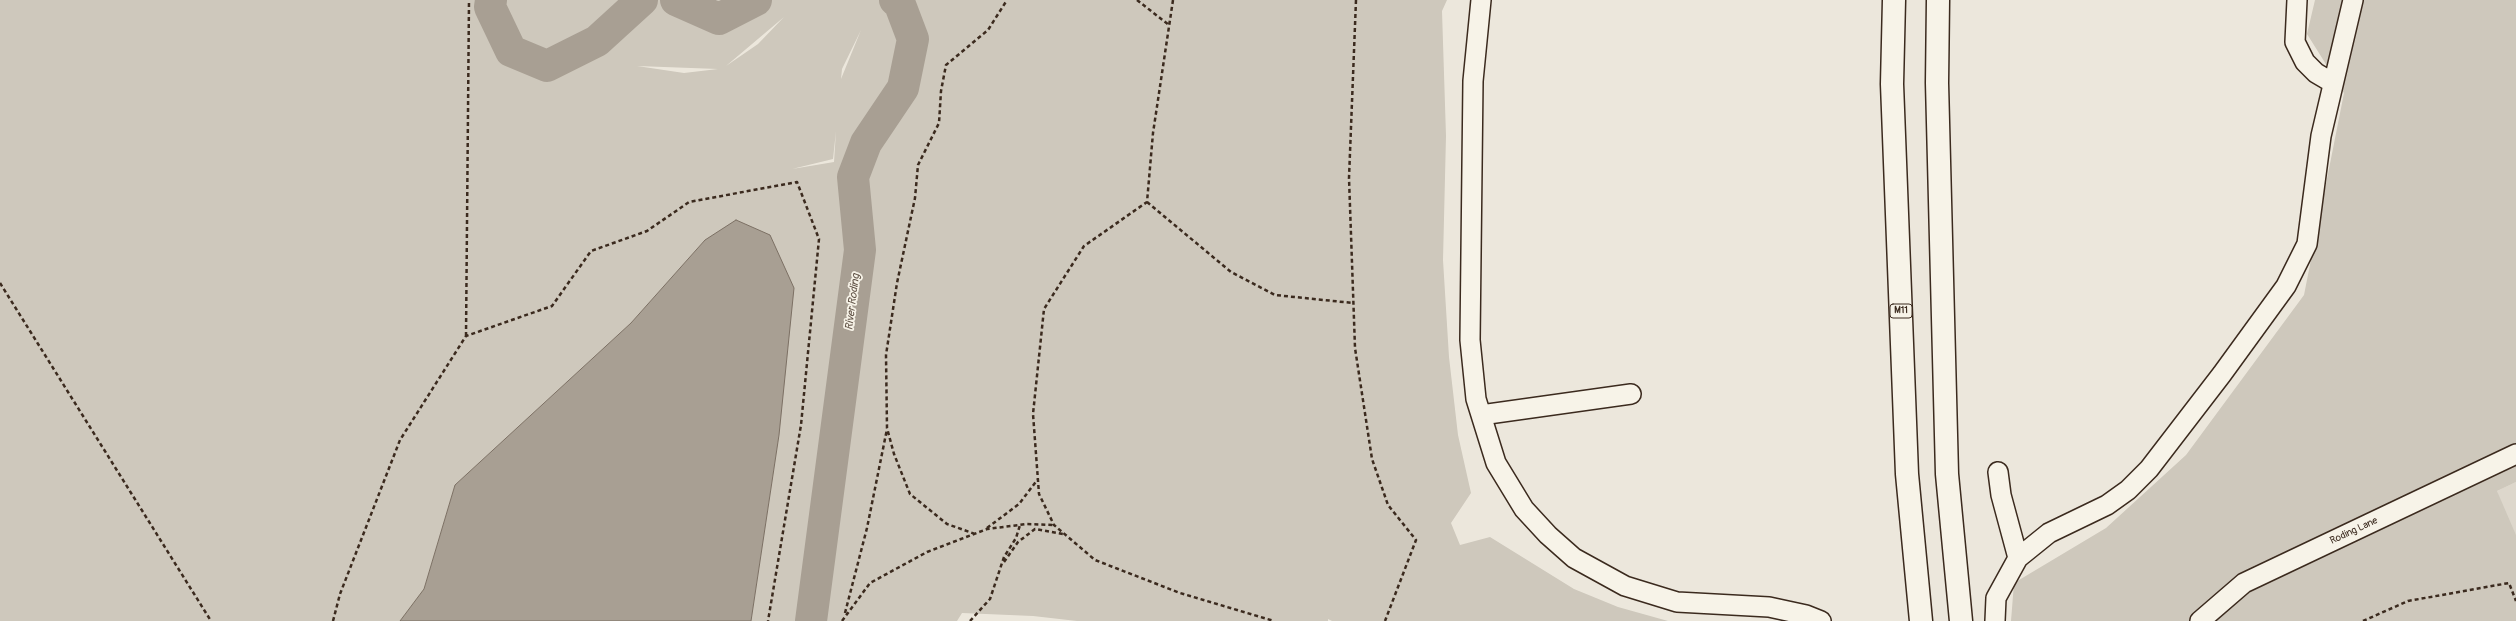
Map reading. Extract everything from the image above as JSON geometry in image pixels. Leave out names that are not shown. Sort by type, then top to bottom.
[{"type":"highway","name":"M11","points":[[1894,0],[1892,84],[1907,474],[1921,621]]},
{"type":"highway","points":[[1938,0],[1937,83],[1947,474],[1961,621]]},
{"type":"street","points":[[1481,0],[1473,81],[1470,340],[1476,399],[1496,463],[1524,509],[1574,558],[1624,586],[1677,602],[1769,607],[1806,615],[1821,621]]},
{"type":"street","points":[[2297,0],[2295,42],[2305,62],[2316,73],[2333,83]]},
{"type":"street","points":[[1995,621],[1996,598],[2018,558],[2049,533],[2107,505],[2128,490],[2149,469],[2286,286],[2307,244],[2321,136],[2353,0]]},
{"type":"street","points":[[1481,415],[1631,394]]},
{"type":"street","name":"Roding Lane","points":[[2200,621],[2244,584],[2516,454]]},
{"type":"street","points":[[1998,472],[2001,495],[2018,558]]},
{"type":"path","points":[[333,621],[340,594],[400,440],[466,336],[469,0]]},
{"type":"path","points":[[842,621],[867,528],[887,428],[886,355],[897,283],[915,198],[918,165],[939,123],[941,91],[946,65],[988,30],[1007,0]]},
{"type":"path","points":[[1137,0],[1169,25]]},
{"type":"path","points":[[1173,0],[1154,133],[1147,202],[1084,246],[1044,309],[1032,414],[1039,494],[1054,525],[1095,560],[1180,593],[1274,621]]},
{"type":"path","points":[[1356,0],[1349,178],[1355,348],[1372,459],[1388,505],[1416,540],[1384,621]]},
{"type":"path","points":[[466,336],[552,306],[591,251],[647,231],[689,202],[797,182],[819,239],[801,425],[768,621]]},
{"type":"path","points":[[1147,202],[1231,272],[1275,295],[1353,303]]},
{"type":"path","points":[[0,283],[211,621]]},
{"type":"path","points":[[887,428],[894,454],[910,494],[947,524],[975,534]]},
{"type":"path","points":[[844,616],[870,583],[927,552],[987,529],[1019,504],[1038,479]]},
{"type":"path","points":[[987,529],[1020,525],[1054,525]]},
{"type":"path","points":[[970,621],[990,600],[1002,564],[1016,538],[1020,525]]},
{"type":"path","points":[[1002,564],[1018,542],[1035,529],[1065,534]]},
{"type":"path","points":[[2363,621],[2408,601],[2509,583],[2516,601]]},
{"type":"shaded area","points":[[0,0],[1447,0],[1442,11],[1446,136],[1443,260],[1449,357],[1458,435],[1471,493],[1451,523],[1460,545],[1490,537],[1574,589],[1618,607],[1668,621],[1332,621],[1328,619],[1328,621],[1077,621],[1033,616],[962,613],[957,621],[751,621],[779,435],[705,240],[631,323],[455,485],[424,589],[400,621],[0,621]],"holes":[[[784,17],[758,44],[726,66]],[[861,30],[841,79],[842,69]],[[637,66],[718,69],[684,73]],[[836,131],[834,162],[792,169],[833,159]]]},
{"type":"shaded area","points":[[2315,0],[2516,0],[2516,482],[2497,491],[2516,535],[2516,621],[2011,621],[2014,583],[2106,528],[2186,455],[2304,295],[2344,93],[2307,34]]},
{"type":"shaded area","points":[[736,220],[770,235],[794,288],[779,435],[751,621],[400,621],[424,589],[455,485],[631,323],[705,240]]},
{"type":"shaded area","points":[[2516,482],[2516,552],[2497,491]]},
{"type":"waterway","name":"River Roding","points":[[491,0],[490,7],[511,51],[547,66],[597,41],[642,0]]},
{"type":"waterway","name":"River Roding","points":[[676,0],[719,19],[756,0]]},
{"type":"waterway","name":"River Roding","points":[[811,621],[860,250],[853,177],[866,143],[903,88],[913,39],[899,2],[895,0]]}]
